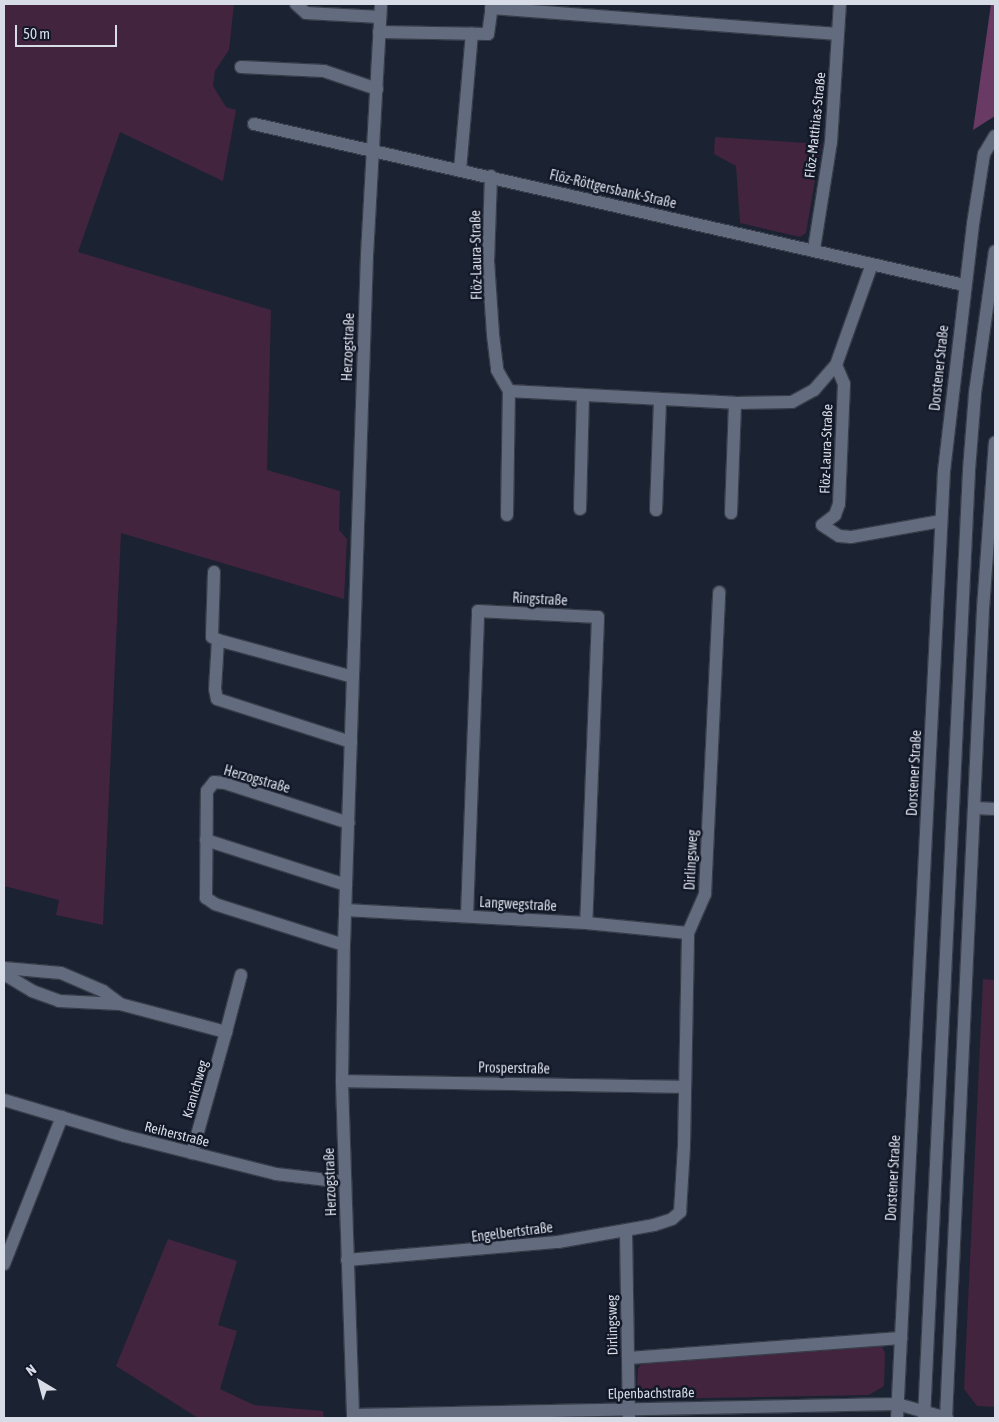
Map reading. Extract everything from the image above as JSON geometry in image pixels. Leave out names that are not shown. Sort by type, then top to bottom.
[{"type":"street","points":[[296,4],[306,13],[380,17]]},
{"type":"street","name":"Herzogstraße","points":[[353,1417],[342,1081],[344,945],[372,150],[381,4]]},
{"type":"street","name":"Flöz-Matthias-Straße","points":[[814,249],[831,142],[840,4]]},
{"type":"street","points":[[379,32],[488,34],[492,6],[838,34]]},
{"type":"street","points":[[460,170],[472,34]]},
{"type":"street","points":[[241,67],[324,70],[376,89]]},
{"type":"street","name":"Flöz-Röttgersbank-Straße","points":[[254,124],[814,249],[964,285]]},
{"type":"street","name":"Dorstener Straße","points":[[897,1418],[942,521],[952,378],[984,154],[995,136]]},
{"type":"street","name":"Flöz-Laura-Straße","points":[[491,176],[488,262],[493,335],[498,370],[509,391],[507,515]]},
{"type":"street","points":[[924,1415],[969,470],[975,393],[995,251]]},
{"type":"street","name":"Flöz-Laura-Straße","points":[[509,391],[770,404],[800,398],[821,384],[836,365],[872,264]]},
{"type":"street","name":"Flöz-Laura-Straße","points":[[836,365],[844,384],[839,504],[835,515],[822,525],[838,536],[851,537],[942,521]]},
{"type":"street","points":[[580,509],[583,396]]},
{"type":"street","points":[[656,510],[660,399]]},
{"type":"street","points":[[731,513],[735,403]]},
{"type":"street","points":[[947,1418],[976,808],[983,609],[995,442]]},
{"type":"street","points":[[214,572],[212,638],[353,677]]},
{"type":"street","name":"Dirlingsweg","points":[[677,1216],[681,1207],[688,933],[705,894],[719,592]]},
{"type":"street","name":"Ringstraße","points":[[467,916],[478,611],[598,616],[586,923]]},
{"type":"street","points":[[218,640],[215,689],[217,699],[350,742]]},
{"type":"street","name":"Herzogstraße","points":[[344,945],[210,901],[204,890],[207,791],[216,782],[349,823]]},
{"type":"street","points":[[976,808],[995,809]]},
{"type":"street","points":[[206,840],[346,884]]},
{"type":"street","name":"Langwegstraße","points":[[346,910],[586,923],[688,933]]},
{"type":"street","points":[[4,968],[61,973],[103,991],[120,1004]]},
{"type":"street","points":[[4,974],[32,991],[59,1001],[120,1004],[226,1032]]},
{"type":"street","name":"Kranichweg","points":[[192,1153],[241,974]]},
{"type":"street","name":"Prosperstraße","points":[[342,1081],[685,1087]]},
{"type":"street","name":"Reiherstraße","points":[[4,1100],[192,1153],[295,1178],[345,1182]]},
{"type":"street","points":[[4,1264],[62,1117]]},
{"type":"street","name":"Engelbertstraße","points":[[347,1260],[475,1252],[626,1231],[662,1223],[677,1216]]},
{"type":"street","name":"Dirlingsweg","points":[[626,1231],[629,1413]]},
{"type":"street","points":[[628,1358],[901,1338]]},
{"type":"street","name":"Elpenbachstraße","points":[[353,1417],[629,1413],[897,1404],[924,1415],[947,1418]]},
{"type":"shaded area","points":[[4,4],[234,4],[229,50],[215,71],[213,86],[226,107],[236,110],[223,181],[120,132],[78,252],[271,310],[267,470],[340,491],[339,530],[347,539],[344,599],[121,533],[103,925],[56,915],[59,900],[4,886]]},
{"type":"shaded area","points":[[991,4],[995,4],[995,116],[973,130]]},
{"type":"shaded area","points":[[715,137],[821,144],[806,233],[800,237],[740,223],[736,166],[714,154]]},
{"type":"shaded area","points":[[983,979],[995,980],[995,1407],[977,1406],[964,1389]]},
{"type":"shaded area","points":[[168,1239],[237,1261],[218,1325],[237,1331],[220,1389],[254,1405],[323,1411],[324,1418],[198,1418],[116,1366]]},
{"type":"shaded area","points":[[881,1345],[885,1353],[884,1386],[869,1395],[645,1399],[637,1386],[638,1368],[642,1364]]}]
